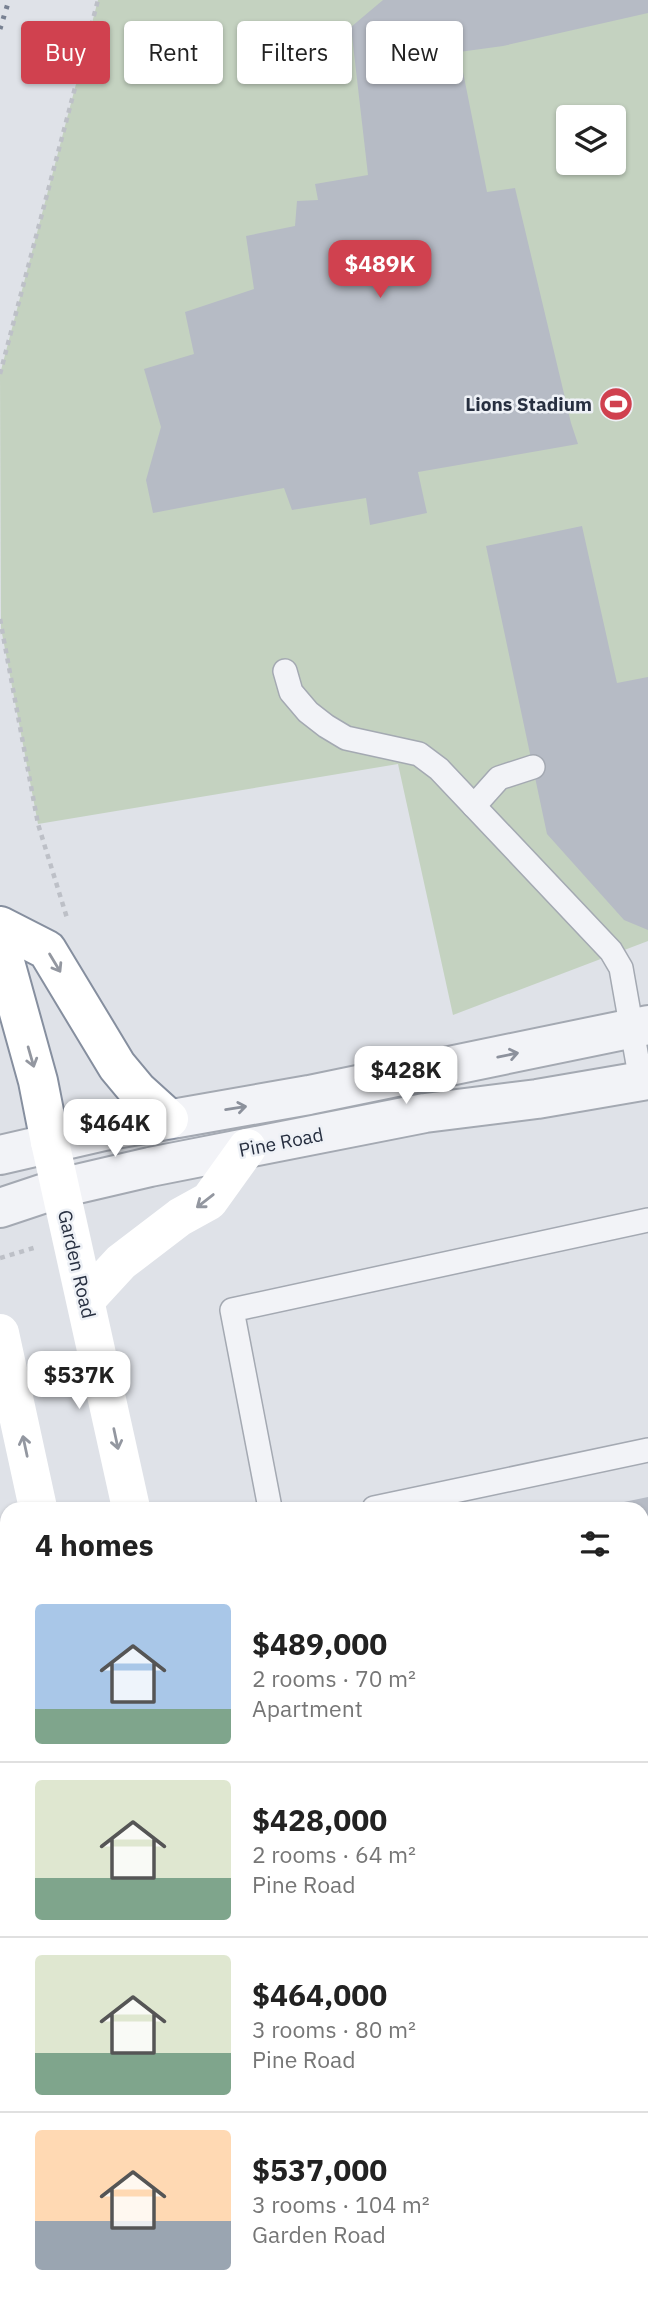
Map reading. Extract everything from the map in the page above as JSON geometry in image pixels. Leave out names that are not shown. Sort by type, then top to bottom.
[{"type":"main road","points":[[0,926],[47,950],[117,1066],[137,1090],[169,1119]]},
{"type":"main road","name":"Garden Road","points":[[0,944],[38,1081],[130,1502]]},
{"type":"main road","points":[[86,1300],[121,1262],[180,1217],[209,1201],[247,1149]]},
{"type":"main road","points":[[0,1333],[6,1379],[37,1502]]},
{"type":"street","name":"Pine Road","points":[[0,1155],[50,1142],[309,1096],[640,1027]]},
{"type":"street","name":"Pine Road","points":[[0,1208],[60,1188],[150,1167],[425,1112],[537,1099],[644,1081]]},
{"type":"lane","points":[[285,671],[291,692],[308,712],[326,726],[346,738],[419,754],[439,769],[611,951],[621,968],[640,1027],[644,1081]]},
{"type":"lane","points":[[474,806],[499,778],[533,767]]},
{"type":"lane","points":[[269,1502],[232,1310],[648,1220]]},
{"type":"lane","points":[[402,1502],[648,1450]]},
{"type":"path","points":[[0,373],[97,0]]},
{"type":"green space","points":[[98,0],[648,0],[648,941],[453,1015],[398,764],[38,824],[1,628],[0,374],[76,84],[110,84],[110,21],[92,21]]},
{"type":"building","points":[[383,0],[648,0],[648,13],[503,46],[463,51],[463,21],[366,21],[366,84],[463,84],[463,72],[487,192],[515,188],[578,444],[418,472],[427,513],[370,525],[366,498],[292,510],[284,488],[153,513],[146,480],[161,427],[144,369],[194,354],[185,312],[254,289],[246,236],[295,226],[297,201],[318,200],[315,184],[368,175],[352,26]]},
{"type":"building","points":[[582,526],[617,683],[648,677],[648,930],[624,920],[547,834],[486,546]]},
{"type":"building","points":[[648,1497],[648,1502],[624,1502]]},
{"type":"railway","points":[[0,29],[9,0]]},
{"type":"place","name":"Lions Stadium","points":[[616,404]]}]
